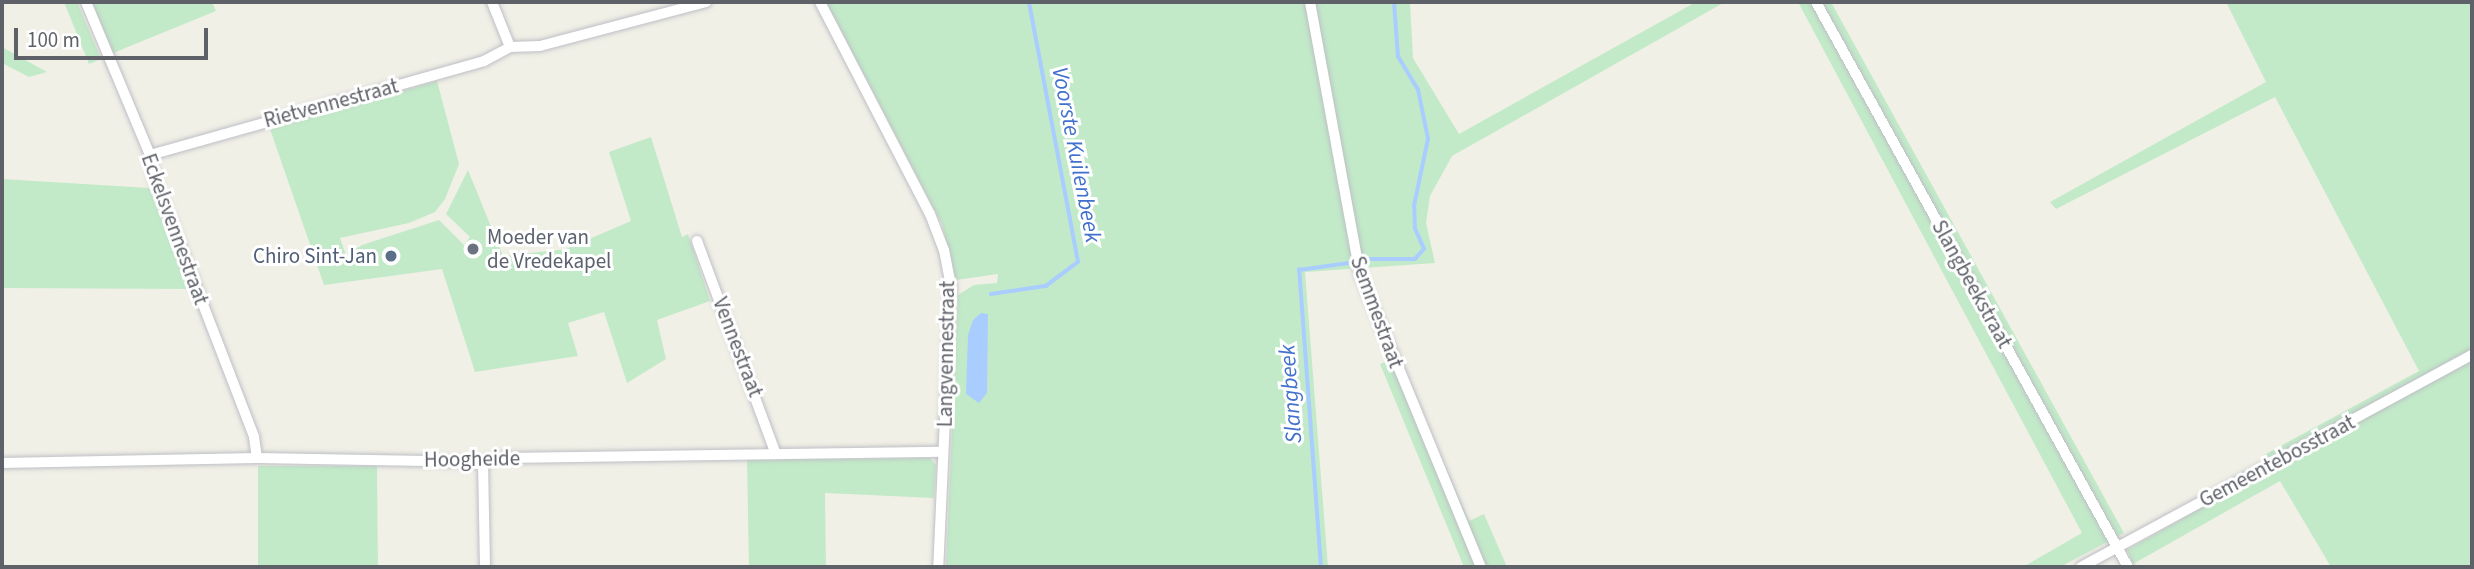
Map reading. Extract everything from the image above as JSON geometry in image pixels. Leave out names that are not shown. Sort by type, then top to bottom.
[{"type":"street","name":"Eckelsvennestraat","points":[[86,2],[150,155],[155,180],[254,437],[257,458]]},
{"type":"street","points":[[492,2],[510,47]]},
{"type":"street","name":"Rietvennestraat","points":[[150,155],[485,61],[510,47],[540,47],[706,2]]},
{"type":"street","name":"Langvennestraat","points":[[820,2],[930,214],[944,250],[951,286],[938,567]]},
{"type":"street","name":"Semmestraat","points":[[1310,2],[1360,274],[1481,567]]},
{"type":"street","name":"Slangbeekstraat","points":[[1816,2],[2128,567]]},
{"type":"street","name":"Vennestraat","points":[[697,241],[776,454]]},
{"type":"street","name":"Gemeentebosstraat","points":[[2081,567],[2472,355]]},
{"type":"street","name":"Hoogheide","points":[[2,463],[257,458],[483,462],[500,458],[943,452]]},
{"type":"street","points":[[483,462],[485,567]]},
{"type":"green space","points":[[64,2],[77,2],[101,59],[89,64]]},
{"type":"green space","points":[[92,2],[212,2],[216,11],[113,53]]},
{"type":"green space","points":[[826,2],[1410,2],[1413,58],[1459,134],[1696,2],[1725,2],[1452,156],[1430,196],[1426,223],[1435,263],[1305,272],[1328,567],[946,567],[958,295],[974,285],[997,283],[998,274],[956,280],[942,224]]},
{"type":"green space","points":[[1798,2],[1831,2],[2124,533],[2060,567],[2023,567],[2082,533]]},
{"type":"green space","points":[[2226,2],[2472,2],[2472,567],[2331,567],[2280,481],[2133,564],[2127,550],[2272,468],[2264,455],[2419,371],[2275,97],[2056,209],[2050,202],[2266,82]]},
{"type":"green space","points":[[2,47],[47,72],[29,77],[2,63]]},
{"type":"green space","points":[[437,81],[459,164],[445,199],[435,212],[409,223],[340,238],[346,255],[362,245],[439,220],[464,245],[470,237],[446,214],[468,170],[503,256],[566,249],[631,221],[609,152],[651,137],[682,237],[688,234],[710,301],[657,320],[666,359],[627,383],[604,312],[568,323],[578,356],[475,372],[442,269],[324,285],[270,129]]},
{"type":"green space","points":[[2,179],[149,188],[189,289],[2,288]]},
{"type":"green space","points":[[1397,357],[1469,521],[1484,514],[1507,567],[1464,567],[1380,364]]},
{"type":"green space","points":[[930,458],[936,465],[934,498],[825,493],[826,567],[749,567],[747,460]]},
{"type":"green space","points":[[258,466],[377,466],[378,567],[258,567]]},
{"type":"water","points":[[981,313],[988,314],[987,393],[979,403],[966,394],[968,335],[973,320]]},
{"type":"waterway","name":"Voorste Kuilenbeek","points":[[991,294],[1046,286],[1078,262],[1029,2]]},
{"type":"waterway","name":"Slangbeek","points":[[1366,259],[1415,259],[1424,249],[1415,229],[1414,206],[1428,139],[1418,90],[1398,57],[1394,2]]},
{"type":"waterway","name":"Slangbeek","points":[[1321,567],[1299,270],[1349,263]]},
{"type":"place","name":"Moeder van de Vredekapel","points":[[473,249]]},
{"type":"place","name":"Chiro Sint-Jan","points":[[391,256]]}]
